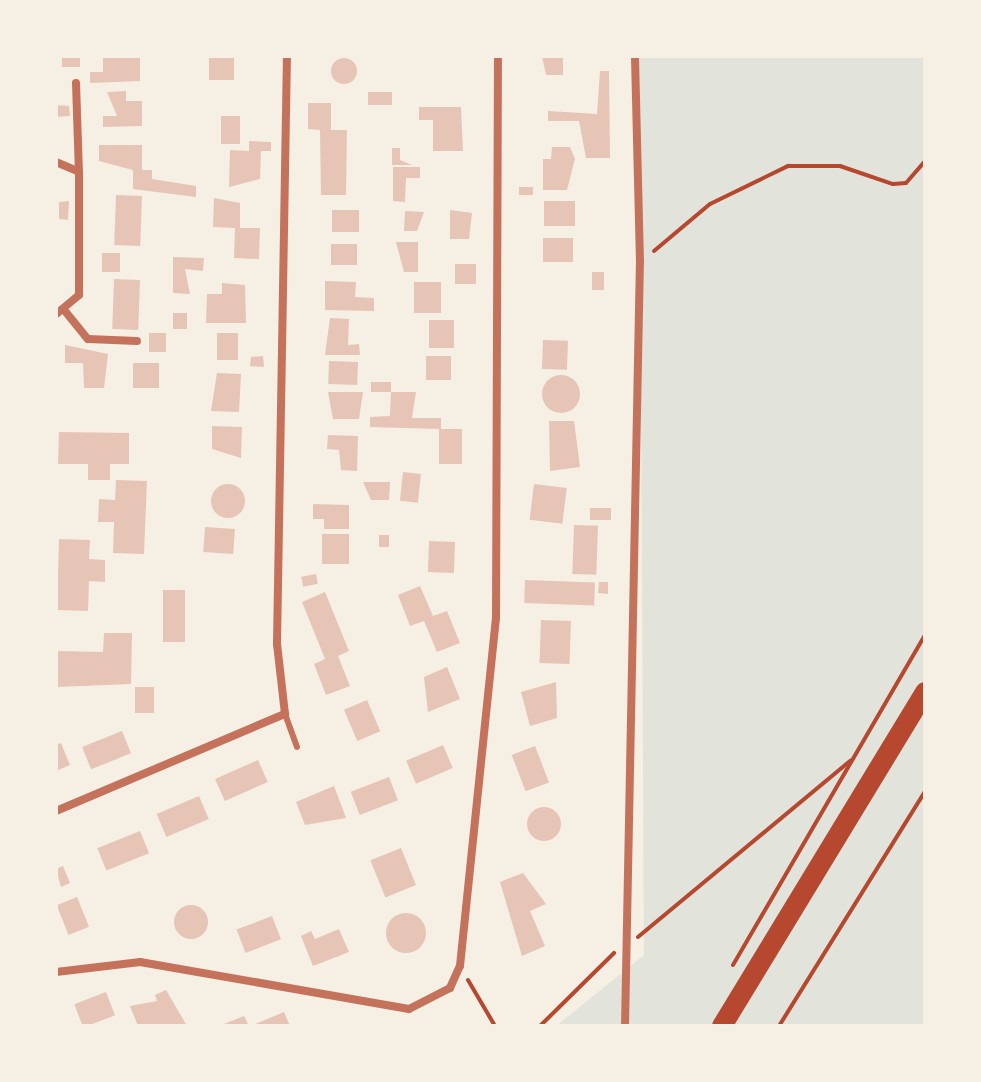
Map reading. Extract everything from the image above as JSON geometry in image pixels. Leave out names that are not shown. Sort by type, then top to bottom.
[{"type":"main road","points":[[722,1026],[925,692]]},
{"type":"street","points":[[56,811],[285,714],[277,644],[287,56]]},
{"type":"street","points":[[56,972],[140,962],[390,1008],[426,1004],[450,988],[460,966],[496,618],[498,56]]},
{"type":"street","points":[[625,1026],[640,262],[635,56]]},
{"type":"street","points":[[76,83],[79,295],[61,312],[88,339],[137,341]]},
{"type":"street","points":[[56,162],[79,172]]},
{"type":"lane","points":[[285,714],[297,747]]},
{"type":"path","points":[[640,262],[710,204],[788,166],[840,166],[893,184],[906,183],[925,161]]},
{"type":"path","points":[[729,972],[925,635]]},
{"type":"path","points":[[540,1026],[607,956],[626,948],[854,758]]},
{"type":"path","points":[[779,1026],[925,791]]},
{"type":"path","points":[[460,966],[495,1026]]},
{"type":"shaded area","points":[[639,56],[925,56],[925,1026],[556,1026],[644,955]]},
{"type":"building","points":[[62,56],[80,56],[80,67],[62,67]]},
{"type":"building","points":[[140,56],[140,81],[90,83],[90,72],[103,72],[103,57]]},
{"type":"building","points":[[209,56],[234,56],[234,80],[209,80]]},
{"type":"building","points":[[542,56],[563,56],[563,75],[546,75]]},
{"type":"building","points":[[344,58],[353,62],[357,71],[353,80],[344,84],[335,80],[331,71],[335,62]]},
{"type":"building","points":[[600,71],[609,71],[610,158],[586,158],[579,121],[548,121],[548,111],[597,114]]},
{"type":"building","points":[[126,91],[126,101],[142,101],[142,126],[103,127],[103,116],[117,116],[107,92]]},
{"type":"building","points":[[368,92],[392,92],[392,105],[368,105]]},
{"type":"building","points":[[308,103],[331,103],[331,130],[347,130],[346,195],[321,195],[320,130],[308,129]]},
{"type":"building","points":[[56,105],[69,106],[70,116],[56,117]]},
{"type":"building","points":[[419,107],[461,107],[463,151],[433,151],[433,120],[419,120]]},
{"type":"building","points":[[221,116],[240,116],[240,144],[221,144]]},
{"type":"building","points":[[249,141],[271,142],[271,151],[261,151],[260,179],[229,187],[230,150],[249,151]]},
{"type":"building","points":[[99,145],[142,145],[142,170],[152,170],[152,179],[196,186],[196,197],[133,189],[133,170],[99,161]]},
{"type":"building","points":[[552,147],[570,147],[575,159],[567,190],[543,190],[543,159],[551,159]]},
{"type":"building","points":[[392,148],[400,148],[400,160],[412,165],[392,165]]},
{"type":"building","points":[[393,167],[420,167],[420,178],[406,178],[405,202],[393,201]]},
{"type":"building","points":[[519,187],[533,187],[533,195],[519,195]]},
{"type":"building","points":[[116,195],[142,196],[140,246],[114,245]]},
{"type":"building","points":[[214,198],[240,203],[240,228],[260,228],[259,259],[234,258],[235,228],[213,227]]},
{"type":"building","points":[[69,201],[68,220],[59,219],[59,202]]},
{"type":"building","points":[[544,201],[575,201],[575,226],[544,226]]},
{"type":"building","points":[[332,210],[359,210],[359,232],[332,232]]},
{"type":"building","points":[[450,210],[472,213],[469,239],[450,239]]},
{"type":"building","points":[[405,211],[424,212],[417,231],[404,231]]},
{"type":"building","points":[[543,238],[573,238],[573,262],[543,262]]},
{"type":"building","points":[[396,242],[418,242],[418,272],[404,272]]},
{"type":"building","points":[[331,244],[357,244],[357,265],[331,265]]},
{"type":"building","points":[[102,253],[120,253],[120,272],[102,272]]},
{"type":"building","points":[[173,257],[204,258],[203,271],[185,269],[190,294],[173,293]]},
{"type":"building","points":[[455,264],[476,264],[476,284],[455,284]]},
{"type":"building","points":[[592,272],[604,272],[604,290],[592,290]]},
{"type":"building","points":[[114,279],[140,280],[138,330],[112,329]]},
{"type":"building","points":[[325,281],[356,282],[355,297],[374,298],[374,311],[325,310]]},
{"type":"building","points":[[414,282],[441,282],[441,313],[414,313]]},
{"type":"building","points":[[222,283],[245,285],[246,323],[206,323],[207,294],[222,294]]},
{"type":"building","points":[[173,313],[187,313],[187,329],[173,329]]},
{"type":"building","points":[[330,318],[349,319],[348,345],[359,344],[360,355],[325,355]]},
{"type":"building","points":[[429,320],[454,320],[454,348],[429,348]]},
{"type":"building","points":[[149,333],[166,333],[166,352],[149,352]]},
{"type":"building","points":[[217,333],[238,333],[238,360],[217,360]]},
{"type":"building","points":[[543,340],[568,341],[567,370],[542,369]]},
{"type":"building","points":[[65,345],[108,354],[104,388],[84,388],[83,363],[65,363]]},
{"type":"building","points":[[263,356],[264,367],[250,366],[251,357]]},
{"type":"building","points":[[426,356],[451,356],[451,380],[426,380]]},
{"type":"building","points":[[329,361],[358,362],[357,385],[328,384]]},
{"type":"building","points":[[133,363],[159,363],[159,388],[133,388]]},
{"type":"building","points":[[217,373],[241,374],[239,412],[211,411]]},
{"type":"building","points":[[561,375],[574,381],[580,394],[574,407],[561,413],[548,407],[542,394],[548,381]]},
{"type":"building","points":[[371,382],[391,382],[391,392],[371,392]]},
{"type":"building","points":[[328,392],[363,392],[359,419],[333,419]]},
{"type":"building","points":[[391,392],[416,392],[412,418],[441,418],[441,429],[370,427],[370,417],[390,416]]},
{"type":"building","points":[[549,421],[574,421],[580,467],[550,471]]},
{"type":"building","points":[[212,426],[242,427],[241,458],[212,449]]},
{"type":"building","points":[[439,429],[462,429],[462,464],[439,464]]},
{"type":"building","points":[[59,432],[129,433],[129,464],[110,464],[110,480],[88,480],[88,464],[58,464]]},
{"type":"building","points":[[328,435],[358,436],[357,471],[341,470],[339,450],[327,449]]},
{"type":"building","points":[[403,472],[421,474],[418,503],[400,501]]},
{"type":"building","points":[[116,480],[147,481],[144,554],[113,553],[114,522],[98,522],[99,499],[115,500]]},
{"type":"building","points":[[363,482],[390,482],[389,500],[371,500]]},
{"type":"building","points":[[228,484],[240,489],[245,501],[240,513],[228,518],[216,513],[211,501],[216,489]]},
{"type":"building","points":[[534,484],[567,488],[562,524],[530,520]]},
{"type":"building","points":[[313,504],[349,505],[349,529],[324,529],[324,519],[313,519]]},
{"type":"building","points":[[590,508],[611,508],[611,520],[590,520]]},
{"type":"building","points":[[574,525],[598,526],[596,575],[572,574]]},
{"type":"building","points":[[205,527],[235,529],[233,554],[203,552]]},
{"type":"building","points":[[322,534],[349,534],[349,564],[322,564]]},
{"type":"building","points":[[379,535],[389,535],[389,547],[379,547]]},
{"type":"building","points":[[59,539],[90,540],[89,559],[105,560],[105,582],[89,581],[88,611],[57,610]]},
{"type":"building","points":[[429,541],[455,542],[454,573],[428,572]]},
{"type":"building","points":[[316,574],[318,584],[303,587],[301,577]]},
{"type":"building","points":[[525,580],[595,582],[594,605],[524,603]]},
{"type":"building","points":[[599,582],[608,582],[608,594],[598,593]]},
{"type":"building","points":[[420,586],[433,616],[447,611],[460,643],[437,652],[424,621],[410,626],[398,595]]},
{"type":"building","points":[[163,590],[185,590],[185,642],[163,642]]},
{"type":"building","points":[[325,592],[349,651],[338,656],[350,686],[326,695],[314,664],[325,659],[302,602]]},
{"type":"building","points":[[541,620],[571,621],[569,664],[539,663]]},
{"type":"building","points":[[104,633],[132,633],[131,684],[56,687],[56,651],[103,652]]},
{"type":"building","points":[[447,667],[460,699],[428,712],[424,677]]},
{"type":"building","points":[[556,682],[557,718],[530,726],[521,692]]},
{"type":"building","points":[[135,687],[154,687],[154,713],[135,713]]},
{"type":"building","points":[[367,700],[380,731],[357,741],[344,710]]},
{"type":"building","points":[[122,731],[131,753],[91,769],[82,747]]},
{"type":"building","points":[[61,743],[70,765],[56,771],[56,745]]},
{"type":"building","points":[[443,745],[453,768],[416,784],[406,761]]},
{"type":"building","points":[[535,746],[549,782],[526,791],[512,755]]},
{"type":"building","points":[[258,760],[268,782],[225,801],[215,779]]},
{"type":"building","points":[[389,777],[398,800],[360,815],[351,792]]},
{"type":"building","points":[[334,786],[346,818],[305,825],[296,802]]},
{"type":"building","points":[[199,796],[209,819],[166,837],[157,814]]},
{"type":"building","points":[[544,807],[556,812],[561,824],[556,836],[544,841],[532,836],[527,824],[532,812]]},
{"type":"building","points":[[140,831],[149,853],[106,870],[97,848]]},
{"type":"building","points":[[401,848],[416,885],[385,897],[370,860]]},
{"type":"building","points":[[63,866],[70,883],[61,887],[56,869]]},
{"type":"building","points":[[523,873],[546,904],[530,911],[545,946],[522,956],[500,882]]},
{"type":"building","points":[[77,897],[89,927],[69,935],[57,905]]},
{"type":"building","points":[[191,905],[203,910],[208,922],[203,934],[191,939],[179,934],[174,922],[179,910]]},
{"type":"building","points":[[406,913],[420,919],[426,933],[420,947],[406,953],[392,947],[386,933],[392,919]]},
{"type":"building","points":[[272,916],[281,939],[245,953],[237,930]]},
{"type":"building","points":[[339,929],[349,952],[313,966],[301,936],[311,931],[315,939]]},
{"type":"building","points":[[166,990],[187,1026],[138,1026],[130,1006],[157,1001],[155,995]]},
{"type":"building","points":[[106,992],[115,1015],[83,1026],[74,1004]]},
{"type":"building","points":[[284,1012],[290,1026],[250,1026],[260,1022]]},
{"type":"building","points":[[244,1016],[249,1026],[219,1026]]}]
